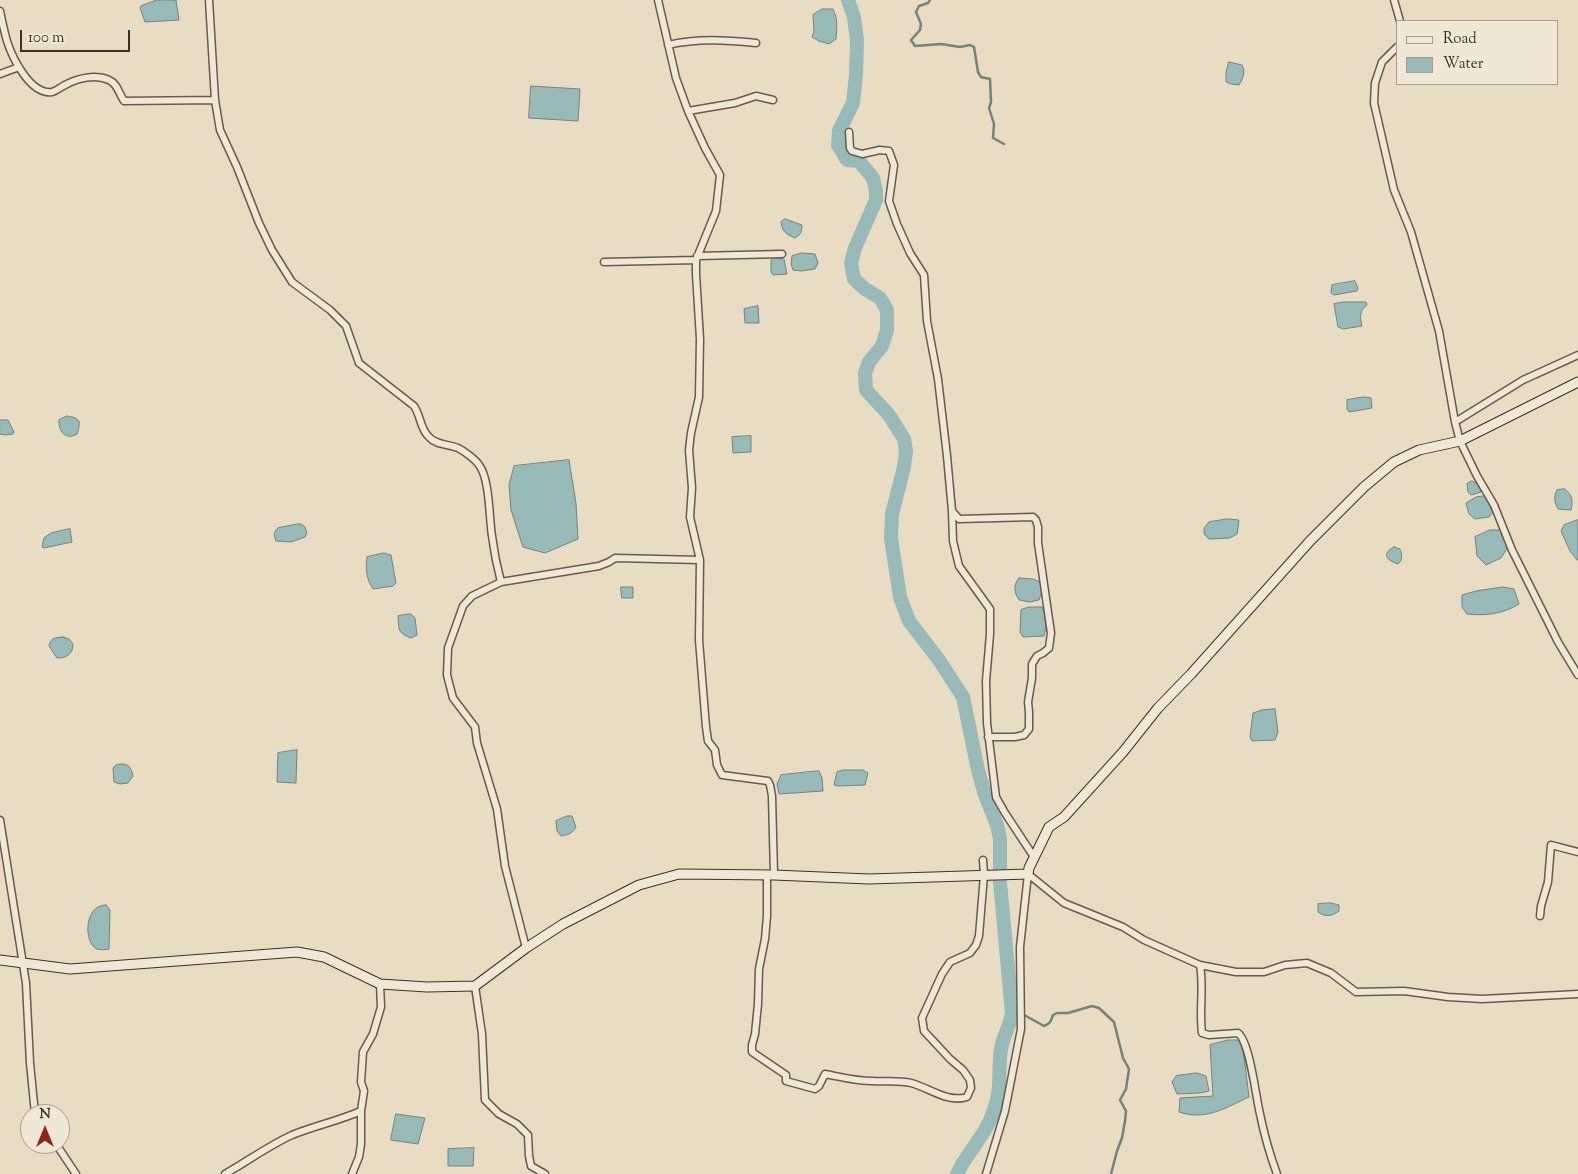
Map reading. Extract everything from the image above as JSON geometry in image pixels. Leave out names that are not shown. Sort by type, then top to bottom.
[{"type":"street","points":[[209,0],[215,100],[220,130],[237,167],[259,224],[272,250],[292,282],[330,310],[346,326],[359,363],[414,406],[420,414],[424,430],[430,439],[446,446],[458,448],[477,462],[482,470],[488,499],[495,558],[501,582]]},
{"type":"street","points":[[658,0],[676,78],[688,111],[720,175],[716,212],[697,258],[696,274],[700,339],[699,397],[690,433],[689,450],[692,488],[690,517],[700,560],[699,640],[708,741],[715,750],[716,765],[722,775],[768,781],[772,796],[771,875],[765,939],[759,969],[758,1004],[752,1052],[786,1075],[786,1081],[815,1089],[826,1074],[856,1080],[909,1082],[949,1098],[959,1099],[967,1096],[972,1088],[970,1080],[963,1070],[924,1031],[922,1018],[942,974],[950,962],[970,953],[976,945],[989,875],[983,860]]},
{"type":"street","points":[[1394,0],[1400,20]]},
{"type":"street","points":[[0,10],[7,42],[19,67],[28,82],[44,91],[53,92],[81,77],[100,78],[110,80],[115,84],[124,102],[215,100]]},
{"type":"street","points":[[668,45],[698,40],[756,43]]},
{"type":"street","points":[[1396,48],[1382,62],[1375,83],[1374,103],[1394,190],[1411,232],[1439,331],[1460,441],[1494,505],[1512,550],[1558,642],[1578,675]]},
{"type":"street","points":[[0,74],[19,67]]},
{"type":"street","points":[[688,111],[735,103],[756,96],[773,100]]},
{"type":"street","points":[[849,132],[850,148],[852,151],[862,154],[880,150],[889,151],[894,166],[889,201],[910,253],[924,276],[927,321],[938,379],[952,512],[953,541],[959,566],[990,609],[986,681],[988,737],[996,797],[1034,857]]},
{"type":"street","points":[[604,262],[782,254]]},
{"type":"street","points":[[1455,422],[1523,380],[1578,355]]},
{"type":"street","points":[[986,1174],[1005,1111],[1021,1029],[1020,947],[1028,874],[1049,827],[1064,818],[1123,752],[1158,708],[1310,541],[1364,487],[1394,462],[1419,450],[1460,441],[1578,382]]},
{"type":"street","points":[[952,512],[959,519],[1033,517],[1038,527],[1038,542],[1051,633],[1049,648],[1037,656],[1032,664],[1028,702],[1030,712],[1029,729],[1024,735],[1014,737],[988,737]]},
{"type":"street","points":[[526,948],[504,866],[497,809],[477,743],[475,727],[454,698],[447,675],[448,648],[463,606],[472,596],[501,582],[599,566],[615,558],[700,560]]},
{"type":"street","points":[[0,820],[26,983],[34,1104]]},
{"type":"street","points":[[1540,916],[1540,906],[1548,882],[1551,845],[1578,852]]},
{"type":"street","points":[[0,960],[70,968],[297,952],[324,957],[380,984],[427,987],[475,986],[526,948],[563,924],[639,885],[679,874],[868,879],[1028,874],[1064,903],[1123,928],[1144,940],[1200,965],[1236,972],[1264,972],[1285,965],[1306,963],[1331,974],[1356,992],[1404,991],[1448,997],[1475,998],[1578,994]]},
{"type":"street","points":[[1200,965],[1202,977],[1200,1023],[1202,1033],[1208,1035],[1238,1033],[1242,1036],[1248,1051],[1260,1115],[1277,1174]]},
{"type":"street","points":[[352,1174],[359,1157],[361,1144],[361,1111],[364,1091],[361,1082],[363,1052],[373,1034],[381,1007],[380,984]]},
{"type":"street","points":[[475,986],[482,1034],[485,1100],[499,1114],[517,1124],[528,1135],[531,1166],[545,1174]]},
{"type":"street","points":[[225,1174],[267,1147],[315,1126],[346,1118],[361,1111]]},
{"type":"street","points":[[63,1154],[76,1174]]},
{"type":"water","points":[[157,0],[176,0],[179,20],[145,22],[141,6]]},
{"type":"water","points":[[822,9],[833,9],[836,16],[836,39],[829,44],[812,37],[814,31],[813,15]]},
{"type":"water","points":[[1229,62],[1242,65],[1244,70],[1239,85],[1226,82]]},
{"type":"water","points":[[531,86],[580,89],[578,121],[529,118]]},
{"type":"water","points":[[785,219],[802,225],[801,233],[797,237],[792,237],[783,230],[781,222]]},
{"type":"water","points":[[802,253],[815,254],[818,263],[815,269],[793,270],[791,264],[792,256]]},
{"type":"water","points":[[774,258],[784,259],[787,274],[773,275],[771,272],[771,260]]},
{"type":"water","points":[[1355,281],[1358,288],[1357,291],[1334,295],[1331,293],[1332,285]]},
{"type":"water","points":[[1366,302],[1367,305],[1361,314],[1362,326],[1343,329],[1338,327],[1334,304]]},
{"type":"water","points":[[758,306],[759,323],[745,323],[744,309]]},
{"type":"water","points":[[1364,397],[1371,398],[1372,408],[1349,412],[1347,400]]},
{"type":"water","points":[[67,416],[79,421],[77,434],[73,436],[66,436],[60,428],[59,420]]},
{"type":"water","points":[[0,420],[8,420],[14,432],[13,434],[0,434]]},
{"type":"water","points":[[751,436],[751,452],[733,453],[732,437]]},
{"type":"water","points":[[569,460],[576,503],[578,539],[545,553],[523,547],[511,510],[509,485],[514,466]]},
{"type":"water","points":[[1472,481],[1478,484],[1481,492],[1471,495],[1468,492],[1467,484]]},
{"type":"water","points":[[1565,489],[1572,498],[1571,510],[1558,509],[1555,502],[1557,490]]},
{"type":"water","points":[[1486,496],[1493,512],[1489,517],[1475,519],[1469,514],[1466,503],[1476,497]]},
{"type":"water","points":[[1227,519],[1239,520],[1237,534],[1230,538],[1209,539],[1204,534],[1204,528],[1209,522]]},
{"type":"water","points":[[1578,520],[1577,560],[1570,551],[1561,531],[1564,525]]},
{"type":"water","points":[[297,524],[305,527],[307,533],[305,537],[291,542],[276,541],[274,534],[278,528]]},
{"type":"water","points":[[70,529],[72,542],[42,547],[44,538],[51,533]]},
{"type":"water","points":[[1490,530],[1502,530],[1509,546],[1501,558],[1486,565],[1477,556],[1475,537]]},
{"type":"water","points":[[1394,547],[1400,549],[1401,553],[1401,559],[1398,564],[1390,561],[1386,554]]},
{"type":"water","points":[[384,553],[391,555],[396,583],[393,586],[373,589],[367,574],[367,557]]},
{"type":"water","points":[[1019,578],[1033,579],[1040,582],[1042,592],[1039,600],[1030,602],[1019,600],[1015,589]]},
{"type":"water","points":[[621,587],[633,587],[633,598],[622,598]]},
{"type":"water","points":[[1503,587],[1514,589],[1519,604],[1501,612],[1481,615],[1467,614],[1462,607],[1462,595]]},
{"type":"water","points":[[1029,607],[1042,607],[1046,621],[1044,636],[1023,637],[1020,632],[1021,610]]},
{"type":"water","points":[[411,614],[415,618],[417,635],[411,638],[401,632],[398,616]]},
{"type":"water","points":[[63,637],[69,639],[73,644],[72,650],[66,656],[57,658],[49,646],[52,639]]},
{"type":"water","points":[[1275,709],[1278,732],[1275,740],[1252,741],[1250,737],[1253,713]]},
{"type":"water","points":[[297,750],[296,783],[277,782],[278,753]]},
{"type":"water","points":[[121,764],[130,767],[132,771],[133,776],[128,783],[120,784],[114,782],[113,768]]},
{"type":"water","points":[[843,770],[863,770],[868,773],[865,785],[834,785],[837,772]]},
{"type":"water","points":[[819,771],[822,778],[823,791],[779,794],[777,784],[781,775]]},
{"type":"water","points":[[572,816],[576,827],[570,833],[561,836],[557,831],[556,821]]},
{"type":"water","points":[[1331,903],[1339,905],[1339,911],[1328,916],[1318,912],[1318,904]]},
{"type":"water","points":[[106,905],[110,910],[109,949],[105,950],[97,949],[93,946],[88,933],[88,925],[93,911],[98,907]]},
{"type":"water","points":[[1228,1040],[1242,1040],[1249,1097],[1207,1114],[1198,1115],[1179,1112],[1180,1098],[1213,1096],[1210,1045]]},
{"type":"water","points":[[1197,1073],[1206,1076],[1209,1091],[1177,1094],[1172,1082],[1176,1076]]},
{"type":"water","points":[[396,1114],[425,1118],[418,1144],[391,1140]]},
{"type":"water","points":[[474,1148],[473,1166],[448,1166],[448,1149]]},
{"type":"waterway","points":[[848,0],[854,17],[857,40],[856,75],[853,103],[839,131],[838,145],[847,160],[859,161],[873,178],[876,191],[876,200],[855,248],[851,263],[854,279],[865,289],[880,298],[887,310],[887,330],[882,346],[869,362],[865,373],[866,390],[889,415],[904,439],[906,451],[904,467],[892,514],[891,538],[900,597],[909,621],[939,660],[963,697],[978,770],[1000,839],[1000,882],[1012,1013],[1001,1049],[998,1097],[994,1110],[984,1132],[957,1174]]},
{"type":"waterway","points":[[930,0],[928,3],[919,6],[916,12],[921,24],[920,30],[911,40],[915,46],[941,44],[960,47],[970,45],[974,47],[978,72],[981,77],[990,79],[991,102],[989,108],[994,124],[993,138],[1004,144]]},
{"type":"waterway","points":[[1012,1013],[1026,1016],[1044,1026],[1057,1013],[1068,1013],[1092,1006],[1099,1008],[1114,1022],[1123,1058],[1129,1069],[1126,1089],[1120,1100],[1126,1111],[1125,1121],[1111,1174]]}]
